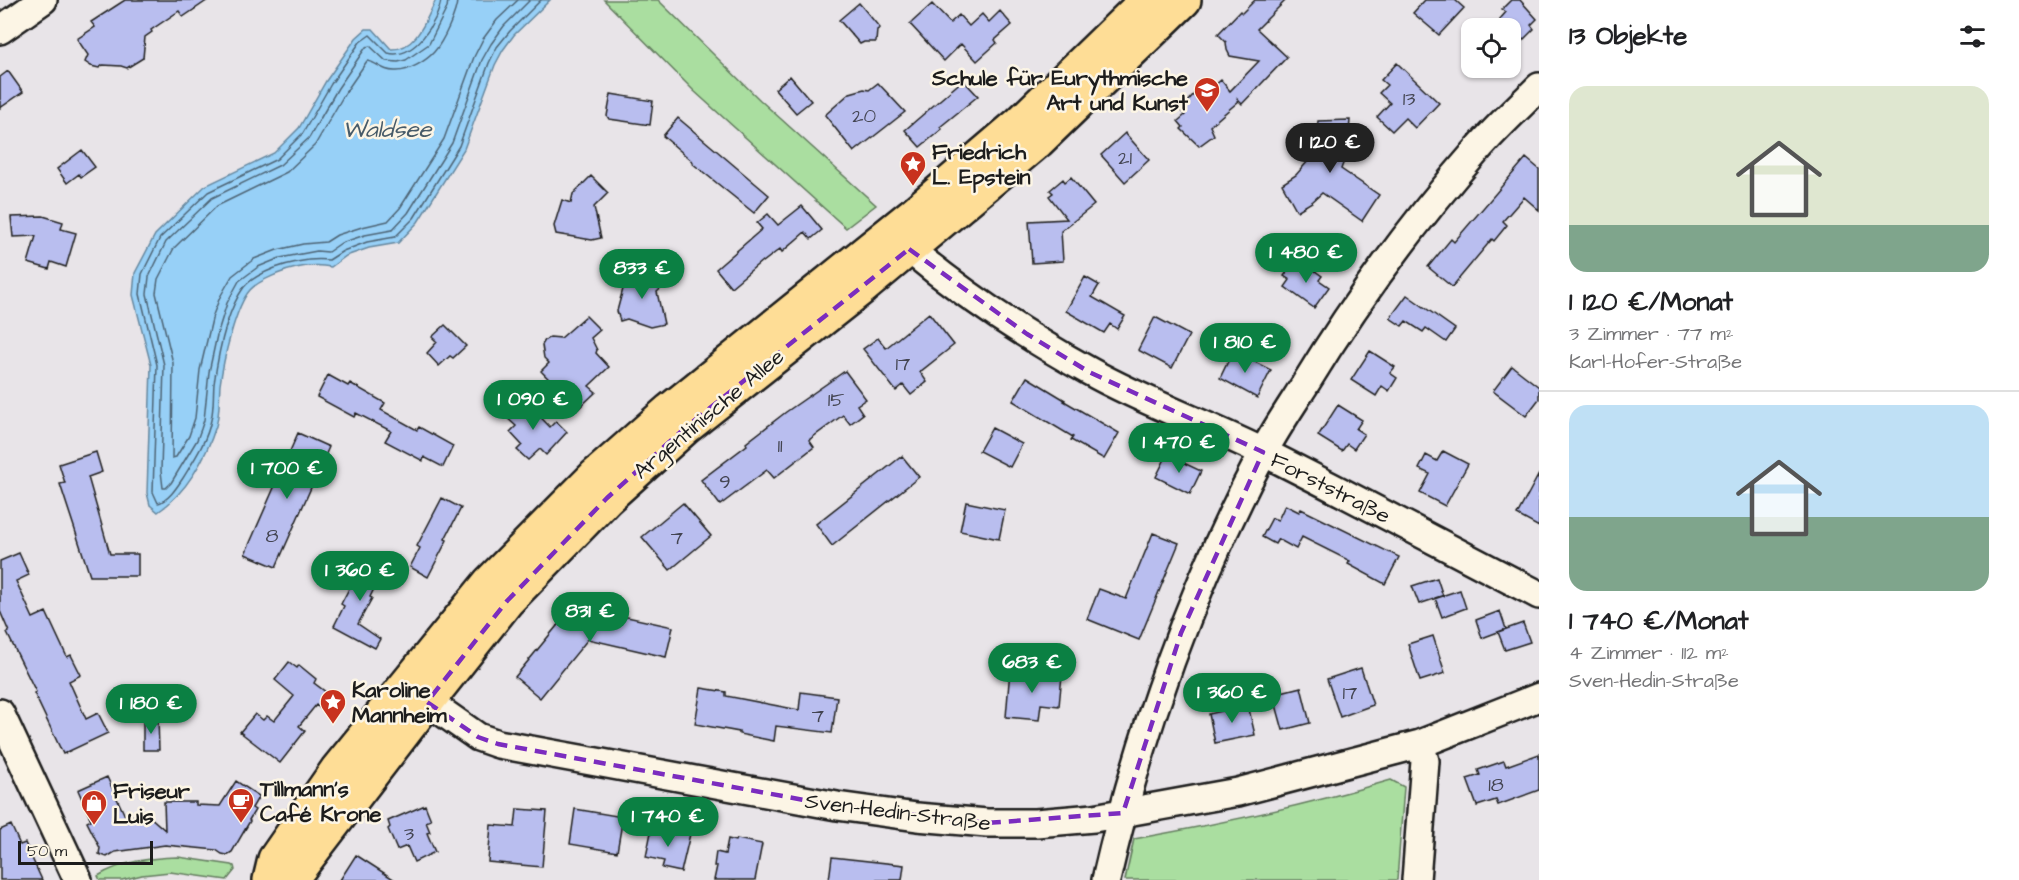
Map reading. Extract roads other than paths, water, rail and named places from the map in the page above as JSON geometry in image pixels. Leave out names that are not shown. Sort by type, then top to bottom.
[{"type":"main road","name":"Argentinische Allee","points":[[288,880],[298,870],[490,582],[594,477],[670,410],[912,215],[1020,123],[1147,0]]},
{"type":"main road","name":"Argentinische Allee","points":[[270,880],[275,859],[337,770],[416,694],[607,498],[686,427],[909,249],[1038,141],[1184,0]]},
{"type":"street","points":[[0,30],[43,0]]},
{"type":"street","points":[[1107,880],[1123,813],[1181,633],[1221,539],[1263,452],[1331,341],[1405,237],[1479,147],[1539,87]]},
{"type":"street","name":"Forststraße","points":[[909,249],[935,271],[1027,334],[1089,372],[1263,452],[1539,595]]},
{"type":"street","name":"Sven-Hedin-Straße","points":[[416,694],[478,737],[498,744],[837,806],[917,818],[987,824],[1094,818],[1238,792],[1420,744],[1539,697]]},
{"type":"street","points":[[0,713],[78,880]]},
{"type":"street","points":[[1416,880],[1425,761],[1420,744]]},
{"type":"water","name":"Waldsee","points":[[436,0],[550,0],[514,35],[503,50],[495,65],[464,149],[418,222],[398,243],[369,248],[346,256],[331,267],[304,266],[290,269],[263,280],[250,290],[239,309],[227,349],[220,385],[218,416],[212,438],[201,462],[186,485],[158,512],[150,505],[147,493],[151,365],[133,295],[135,273],[155,235],[205,186],[274,153],[299,128],[326,81],[356,38],[366,29],[373,29],[391,49],[400,48],[408,44],[420,32]]},
{"type":"place","name":"Schule für Eurythmische Art und Kunst","points":[[1207,113]]},
{"type":"place","name":"Friedrich L. Epstein","points":[[913,187]]},
{"type":"place","name":"Karoline Mannheim","points":[[333,725]]},
{"type":"place","name":"Tillmann's Café Krone","points":[[241,824]]},
{"type":"place","name":"Friseur Luis","points":[[94,826]]}]
